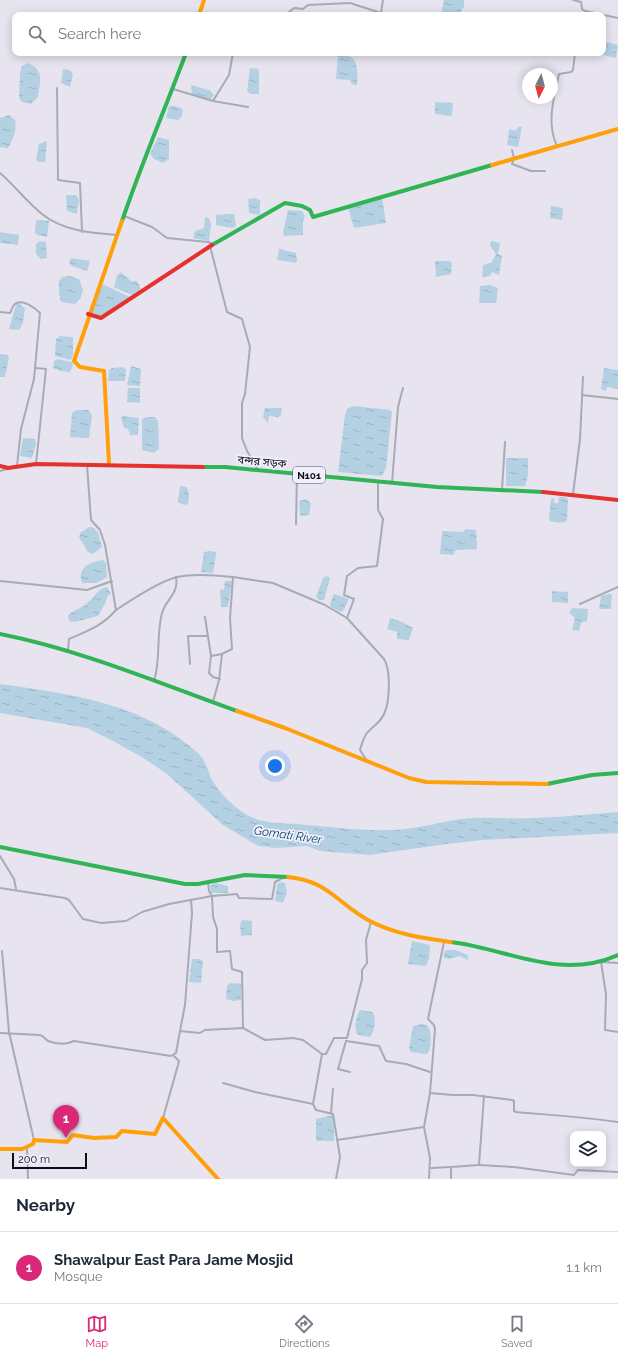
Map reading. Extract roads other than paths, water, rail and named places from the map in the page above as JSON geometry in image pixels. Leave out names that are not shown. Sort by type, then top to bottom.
[{"type":"main road","points":[[200,12],[204,0]]},
{"type":"main road","points":[[109,464],[104,371],[80,367],[74,361],[88,314],[137,177],[156,134],[185,56]]},
{"type":"main road","points":[[88,314],[101,318],[212,245],[285,203],[302,206],[310,210],[313,217],[618,129]]},
{"type":"main road","name":"বন্দর সড়ক","points":[[0,466],[8,468],[36,464],[109,464],[225,467],[392,483],[573,494],[618,500]]},
{"type":"main road","points":[[0,634],[30,640],[68,651],[285,728],[397,774],[426,782],[541,785],[592,775],[618,773]]},
{"type":"main road","points":[[0,847],[167,882],[191,885],[236,876],[285,877],[310,880],[321,885],[371,922],[400,934],[444,942],[478,946],[532,962],[577,964],[601,962],[618,955]]},
{"type":"main road","points":[[0,1149],[27,1148],[33,1144],[34,1140],[66,1142],[73,1136],[98,1138],[104,1136],[116,1137],[122,1130],[155,1134],[163,1118],[218,1179]]},
{"type":"street","points":[[381,12],[383,0]]},
{"type":"street","points":[[573,0],[581,2],[582,9],[591,12]]},
{"type":"street","points":[[289,12],[294,8],[304,9],[308,5],[350,3],[378,12]]},
{"type":"street","points":[[606,15],[618,18]]},
{"type":"street","points":[[213,101],[229,75],[232,56]]},
{"type":"street","points":[[557,146],[550,128],[558,74],[571,72],[573,70],[575,56]]},
{"type":"street","points":[[57,88],[58,180],[80,183],[82,232]]},
{"type":"street","points":[[173,89],[213,101],[248,107]]},
{"type":"street","points":[[512,150],[514,158],[512,164],[531,171],[545,171]]},
{"type":"street","points":[[0,173],[41,214],[63,226],[82,232],[117,235]]},
{"type":"street","points":[[124,216],[152,227],[167,238],[208,242],[212,245],[227,312],[242,319],[250,347],[245,394],[242,403],[242,438],[247,451],[258,470]]},
{"type":"street","points":[[0,312],[10,313],[14,305],[19,302],[26,303],[40,312],[36,368],[31,396],[21,429],[17,467]]},
{"type":"street","points":[[36,368],[46,369],[36,464]]},
{"type":"street","points":[[573,494],[580,439],[583,377]]},
{"type":"street","points":[[392,483],[398,406],[403,388]]},
{"type":"street","points":[[582,395],[618,399]]},
{"type":"street","points":[[502,490],[505,442]]},
{"type":"street","points":[[87,464],[91,520],[100,530],[112,580],[112,592],[116,610]]},
{"type":"street","points":[[0,471],[8,468]]},
{"type":"street","points":[[296,524],[297,474]]},
{"type":"street","points":[[347,618],[354,599],[344,595],[347,576],[358,568],[377,566],[377,551],[383,519],[378,510],[378,481]]},
{"type":"street","points":[[68,651],[69,638],[90,631],[107,620],[116,610],[135,597],[176,577],[197,575],[233,577],[264,581],[286,588],[311,598],[347,618],[388,666],[388,696],[384,714],[368,733],[360,750],[367,762]]},
{"type":"street","points":[[154,681],[162,612],[175,594],[177,584],[176,577]]},
{"type":"street","points":[[211,656],[222,654],[232,649],[230,618],[233,577]]},
{"type":"street","points":[[0,581],[87,590],[112,580]]},
{"type":"street","points":[[580,604],[618,587]]},
{"type":"street","points":[[205,617],[211,656],[209,673],[213,677],[220,679]]},
{"type":"street","points":[[190,664],[188,636],[208,636]]},
{"type":"street","points":[[213,702],[220,679],[222,654]]},
{"type":"street","points":[[0,856],[14,879],[16,890]]},
{"type":"street","points":[[0,888],[67,899],[83,919],[101,922],[126,921],[142,912],[169,904],[212,896],[238,894],[239,898],[272,899],[275,882],[285,877]]},
{"type":"street","points":[[208,882],[209,891],[212,896],[213,917],[217,929],[217,952],[230,951],[232,969],[242,972],[242,1028]]},
{"type":"street","points":[[174,1056],[180,1031],[186,991],[192,912],[190,900]]},
{"type":"street","points":[[350,1072],[338,1069],[362,979],[362,970],[367,963],[366,940],[371,922]]},
{"type":"street","points":[[429,1179],[431,1168],[424,1127],[430,1093],[430,1072],[435,1029],[434,1025],[428,1019],[444,942]]},
{"type":"street","points":[[2,951],[9,1032],[34,1140]]},
{"type":"street","points":[[618,963],[601,962],[606,994],[605,1030],[618,1032]]},
{"type":"street","points":[[180,1031],[202,1033],[205,1030],[242,1028],[265,1040],[282,1037],[303,1040],[322,1054]]},
{"type":"street","points":[[0,1033],[9,1032],[42,1035],[46,1040],[65,1044],[74,1041],[174,1056],[178,1061],[178,1065],[163,1118]]},
{"type":"street","points":[[322,1054],[326,1054],[334,1038],[346,1038]]},
{"type":"street","points":[[346,1042],[380,1046],[386,1061],[406,1064],[430,1072]]},
{"type":"street","points":[[322,1054],[313,1104],[316,1110],[331,1113]]},
{"type":"street","points":[[223,1083],[255,1092],[313,1104]]},
{"type":"street","points":[[333,1089],[331,1113],[334,1115],[340,1157],[336,1179]]},
{"type":"street","points":[[430,1093],[484,1096],[512,1100],[514,1101],[514,1111],[516,1112],[568,1118],[586,1117],[618,1122]]},
{"type":"street","points":[[479,1164],[484,1096]]},
{"type":"street","points":[[337,1140],[424,1127]]},
{"type":"street","points":[[27,1148],[28,1179]]},
{"type":"street","points":[[431,1168],[479,1164],[514,1166],[574,1175],[578,1170],[618,1172]]},
{"type":"street","points":[[451,1167],[451,1179]]},
{"type":"water","points":[[444,0],[464,0],[464,7],[460,12],[442,12]]},
{"type":"water","points":[[606,42],[618,45],[616,58],[606,56]]},
{"type":"water","points":[[338,56],[351,57],[355,62],[357,70],[357,85],[352,84],[350,80],[336,79]]},
{"type":"water","points":[[29,63],[34,66],[40,77],[38,97],[31,104],[22,102],[19,98],[20,73],[22,66]]},
{"type":"water","points":[[250,68],[259,69],[259,94],[251,94],[247,92]]},
{"type":"water","points":[[63,69],[70,70],[73,74],[70,87],[61,83]]},
{"type":"water","points":[[191,85],[209,90],[214,95],[210,100],[192,94]]},
{"type":"water","points":[[435,102],[453,103],[452,116],[435,114]]},
{"type":"water","points":[[169,106],[175,106],[183,109],[182,116],[178,120],[166,118]]},
{"type":"water","points":[[9,115],[15,120],[14,135],[8,148],[0,147],[0,118]]},
{"type":"water","points":[[518,127],[522,127],[518,147],[507,145],[509,129],[516,131]]},
{"type":"water","points":[[158,137],[169,140],[169,159],[163,163],[154,159],[150,154]]},
{"type":"water","points":[[47,141],[45,162],[39,162],[36,160],[39,144]]},
{"type":"water","points":[[66,195],[76,195],[79,200],[77,214],[67,211]]},
{"type":"water","points":[[382,197],[386,223],[354,228],[348,208]]},
{"type":"water","points":[[254,198],[260,200],[260,215],[249,213],[248,199]]},
{"type":"water","points":[[551,206],[563,208],[562,220],[550,218]]},
{"type":"water","points":[[288,210],[302,211],[305,216],[303,221],[303,235],[284,236],[283,232]]},
{"type":"water","points":[[234,214],[236,226],[232,228],[216,225],[216,215]]},
{"type":"water","points":[[205,217],[209,218],[211,224],[209,241],[193,238],[195,231],[204,228]]},
{"type":"water","points":[[36,220],[49,221],[47,237],[37,235],[35,233]]},
{"type":"water","points":[[0,232],[19,235],[18,245],[0,243]]},
{"type":"water","points":[[40,241],[46,242],[47,258],[41,259],[36,254],[36,244]]},
{"type":"water","points":[[491,241],[500,243],[498,254],[502,256],[499,275],[492,272],[490,276],[482,277],[483,265],[491,263],[496,254],[490,245]]},
{"type":"water","points":[[279,249],[296,253],[296,263],[277,260]]},
{"type":"water","points":[[71,258],[90,261],[87,271],[72,266],[69,263]]},
{"type":"water","points":[[435,261],[450,261],[452,263],[451,274],[436,277]]},
{"type":"water","points":[[121,272],[131,281],[137,281],[141,289],[132,295],[114,287],[117,275]]},
{"type":"water","points":[[69,276],[79,279],[83,290],[80,299],[75,304],[61,302],[59,293],[59,281],[62,277]]},
{"type":"water","points":[[102,284],[130,297],[101,317],[91,313]]},
{"type":"water","points":[[490,285],[498,288],[496,303],[479,303],[480,286]]},
{"type":"water","points":[[19,304],[25,308],[23,323],[19,330],[9,329],[16,305]]},
{"type":"water","points":[[60,336],[73,337],[73,355],[71,360],[55,356],[56,339]]},
{"type":"water","points":[[0,354],[8,355],[9,358],[5,377],[0,377]]},
{"type":"water","points":[[57,359],[72,362],[73,366],[70,372],[53,368],[54,361]]},
{"type":"water","points":[[131,366],[141,369],[140,386],[127,385]]},
{"type":"water","points":[[124,367],[126,370],[125,381],[108,381],[109,370],[112,368]]},
{"type":"water","points":[[604,368],[618,370],[618,389],[607,387],[606,391],[601,389]]},
{"type":"water","points":[[128,388],[140,388],[140,403],[127,402]]},
{"type":"water","points":[[354,406],[390,410],[392,412],[386,468],[382,476],[338,472],[345,415],[348,408]]},
{"type":"water","points":[[265,408],[282,408],[281,415],[278,417],[269,416],[268,423],[263,417]]},
{"type":"water","points":[[76,410],[89,410],[92,416],[89,438],[70,437],[72,413]]},
{"type":"water","points":[[123,416],[139,418],[138,435],[130,435],[128,429],[124,428],[121,418]]},
{"type":"water","points":[[146,417],[155,417],[158,421],[159,449],[154,453],[142,450],[142,419]]},
{"type":"water","points":[[23,438],[35,439],[36,444],[32,458],[20,456]]},
{"type":"water","points":[[506,458],[528,458],[528,475],[525,486],[506,486]]},
{"type":"water","points":[[180,486],[187,487],[189,495],[188,504],[184,505],[178,502]]},
{"type":"water","points":[[559,497],[568,499],[567,521],[550,521],[551,499],[554,498],[554,503],[558,503]]},
{"type":"water","points":[[306,499],[311,503],[309,515],[300,516],[299,501]]},
{"type":"water","points":[[89,527],[92,527],[98,532],[102,547],[93,554],[88,552],[79,537],[80,533]]},
{"type":"water","points":[[466,529],[476,530],[477,549],[456,550],[453,555],[440,554],[442,531],[463,532]]},
{"type":"water","points":[[204,552],[216,552],[213,573],[201,572]]},
{"type":"water","points":[[103,560],[106,563],[107,577],[96,583],[82,583],[81,573],[83,569],[94,562]]},
{"type":"water","points":[[327,576],[330,578],[324,600],[319,600],[316,597],[323,578]]},
{"type":"water","points":[[225,581],[232,581],[228,607],[221,607],[220,590],[224,589]]},
{"type":"water","points":[[107,587],[111,594],[108,595],[98,616],[75,622],[69,621],[68,615],[85,605],[96,594]]},
{"type":"water","points":[[552,591],[568,592],[568,603],[552,602]]},
{"type":"water","points":[[334,594],[349,599],[343,611],[340,612],[331,607],[330,604]]},
{"type":"water","points":[[612,594],[611,609],[599,609],[601,596]]},
{"type":"water","points":[[572,608],[588,609],[587,621],[581,623],[579,631],[572,630],[575,618],[569,613]]},
{"type":"water","points":[[390,618],[413,628],[409,640],[397,639],[397,632],[387,629]]},
{"type":"water","name":"Gomati River","points":[[0,684],[80,697],[131,712],[155,723],[178,737],[201,756],[211,778],[223,795],[245,814],[262,821],[358,829],[394,830],[471,818],[534,818],[618,812],[618,833],[482,840],[369,855],[320,851],[307,846],[276,848],[258,846],[223,825],[167,774],[145,759],[113,741],[87,728],[0,713]]},
{"type":"water","points":[[281,882],[285,883],[287,893],[283,903],[275,901],[277,884]]},
{"type":"water","points":[[215,883],[228,886],[228,893],[211,893],[210,886]]},
{"type":"water","points":[[242,920],[252,921],[252,935],[241,936],[240,925]]},
{"type":"water","points":[[412,941],[430,945],[429,959],[426,966],[408,964]]},
{"type":"water","points":[[446,950],[455,950],[468,955],[468,960],[460,956],[450,959],[444,958],[444,953]]},
{"type":"water","points":[[192,959],[199,959],[203,961],[201,983],[189,982]]},
{"type":"water","points":[[230,983],[241,984],[241,1000],[233,1001],[226,999],[227,986]]},
{"type":"water","points":[[360,1010],[372,1012],[374,1015],[375,1024],[370,1037],[358,1035],[356,1032],[357,1016]]},
{"type":"water","points":[[422,1024],[429,1027],[431,1035],[431,1044],[427,1054],[411,1052],[409,1048],[413,1026]]},
{"type":"water","points":[[333,1116],[334,1119],[334,1141],[316,1141],[316,1119]]},
{"type":"place","name":"Shawalpur East Para Jame Mosjid","points":[[66,1138]]}]
